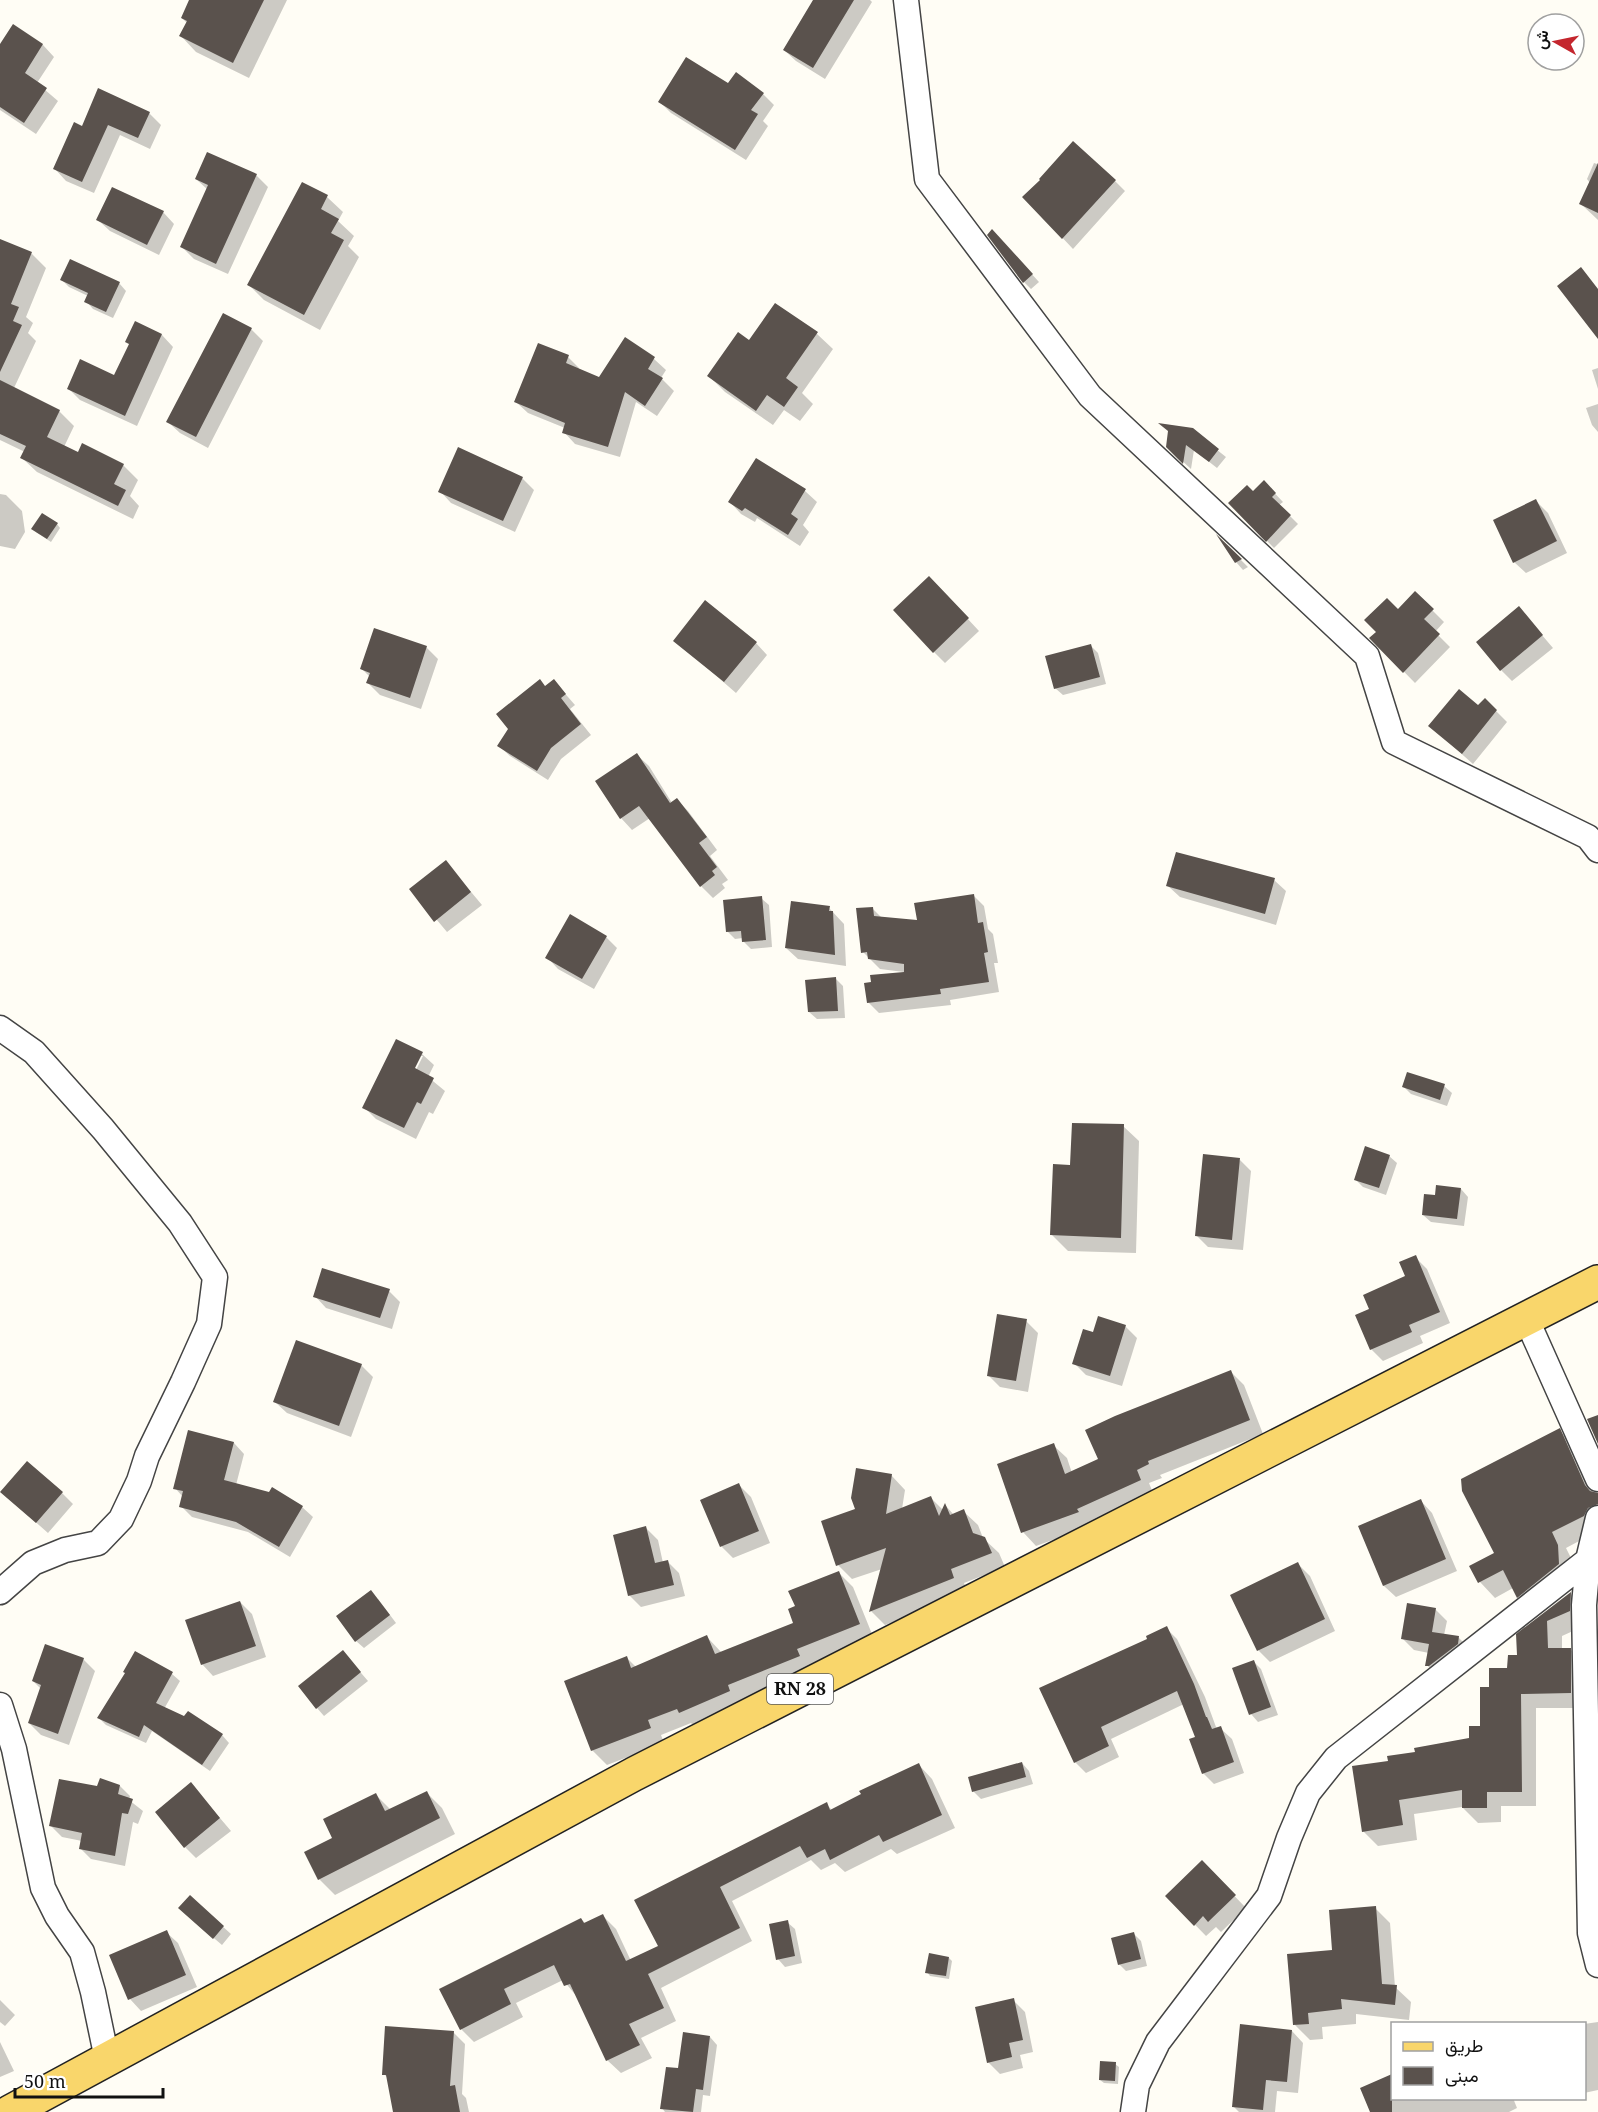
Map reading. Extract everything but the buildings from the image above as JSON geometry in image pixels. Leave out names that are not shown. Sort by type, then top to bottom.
[{"type":"main road","name":"RN 28","points":[[10,2112],[634,1774],[1598,1282]]},
{"type":"street","points":[[906,0],[927,178],[1090,396],[1367,656],[1394,742],[1588,837],[1598,850]]},
{"type":"street","points":[[0,1028],[34,1052],[103,1129],[180,1222],[215,1276],[209,1324],[120,1519],[98,1543],[65,1550],[33,1563],[0,1592]]},
{"type":"street","points":[[1526,1318],[1598,1479]]},
{"type":"street","points":[[1598,1518],[1588,1560],[1584,1605],[1593,1800],[1590,1933],[1598,1965]]},
{"type":"street","points":[[1133,2112],[1137,2085],[1158,2042],[1269,1896],[1289,1838],[1308,1793],[1336,1758],[1588,1560]]},
{"type":"street","points":[[0,1706],[14,1749],[43,1888],[57,1916],[82,1952],[107,2059]]}]
